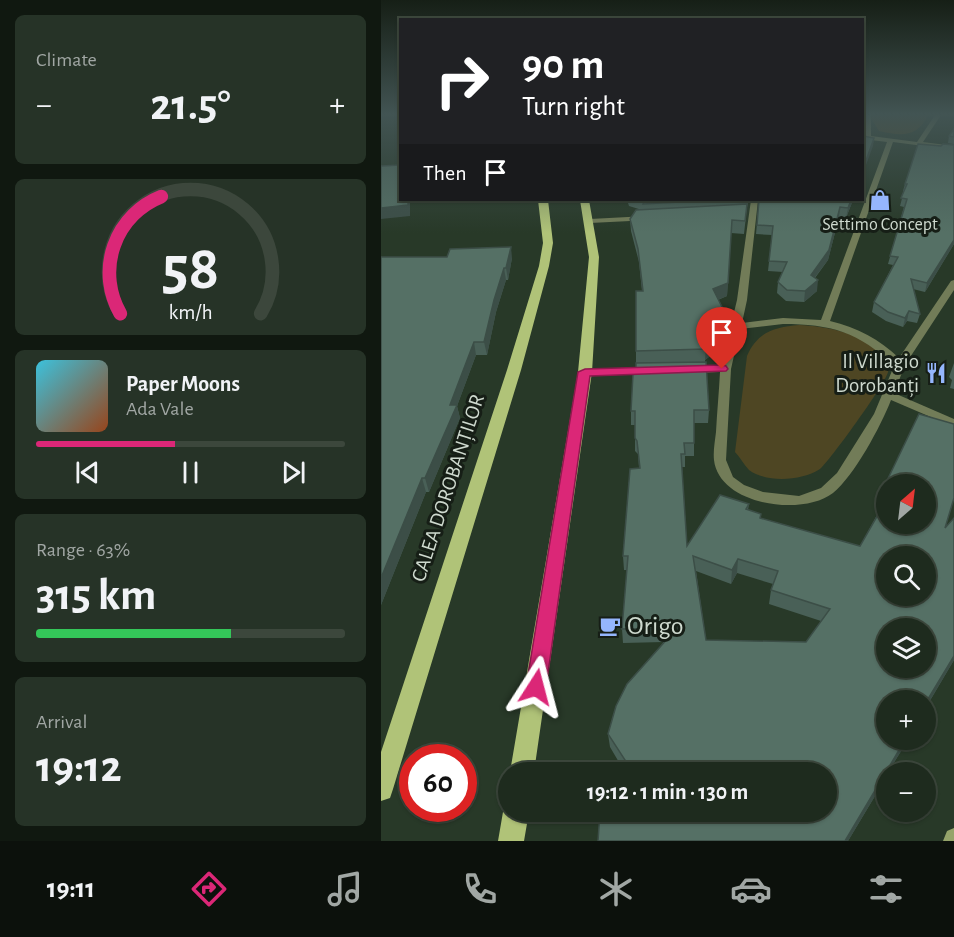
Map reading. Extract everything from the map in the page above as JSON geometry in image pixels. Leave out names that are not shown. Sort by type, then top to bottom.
[{"type":"main road","name":"CALEA DOROBANȚILOR","points":[[381,789],[514,370],[544,266],[548,243],[543,201]]},
{"type":"main road","points":[[524,762],[585,372],[594,257],[590,221],[584,201]]},
{"type":"main road","points":[[511,841],[514,822]]},
{"type":"street","points":[[825,322],[886,154]]},
{"type":"street","points":[[749,208],[738,326],[726,369],[720,460],[727,479],[738,488],[761,497],[800,501],[825,492],[842,476],[889,395],[900,365],[954,283]]},
{"type":"street","points":[[590,221],[652,218]]},
{"type":"street","points":[[738,326],[776,321],[825,322],[863,334],[884,348],[900,365]]},
{"type":"street","points":[[585,372],[726,369]]},
{"type":"street","points":[[889,395],[954,423]]},
{"type":"shaded area","points":[[799,325],[847,333],[870,343],[886,359],[888,372],[857,422],[820,469],[804,476],[774,479],[749,470],[735,452],[747,356],[756,341],[768,332]]},
{"type":"building","points":[[864,154],[868,154],[864,166]]},
{"type":"building","points":[[915,154],[954,154],[954,240],[927,283],[911,279],[920,314],[909,311],[905,318],[888,312],[874,302],[898,257],[890,256],[907,199],[901,198],[907,184],[905,184]]},
{"type":"building","points":[[399,165],[399,201],[408,201],[408,205],[381,208],[381,166]]},
{"type":"building","points":[[641,201],[699,201],[643,204],[644,202]]},
{"type":"building","points":[[759,201],[851,201],[848,208],[840,207],[829,250],[811,275],[818,280],[805,291],[787,290],[778,282],[787,262],[769,261],[773,226],[757,225]]},
{"type":"building","points":[[747,204],[745,221],[732,220],[728,283],[713,289],[725,313],[724,331],[706,346],[706,349],[636,351],[636,291],[643,291],[638,249],[630,219],[636,210]]},
{"type":"building","points":[[511,247],[494,300],[484,342],[474,342],[450,405],[457,405],[425,478],[422,478],[381,578],[381,257],[447,257],[450,249]]},
{"type":"building","points":[[706,362],[709,410],[694,410],[694,443],[684,443],[685,454],[681,454],[687,546],[720,495],[749,504],[746,509],[761,514],[760,518],[860,546],[876,518],[876,534],[936,534],[936,474],[890,474],[919,414],[954,424],[954,498],[945,528],[954,518],[954,656],[933,690],[876,690],[876,750],[899,750],[892,762],[876,762],[876,789],[845,841],[598,841],[599,822],[837,822],[837,762],[626,762],[608,734],[616,706],[627,684],[677,628],[622,629],[628,556],[623,556],[630,469],[640,468],[635,438],[635,411],[631,411],[633,374],[636,374],[636,363]],"holes":[[[693,556],[732,570],[738,559],[778,571],[771,590],[830,609],[806,642],[706,640]]]},
{"type":"place","name":"Settimo Concept","points":[[880,200]]},
{"type":"place","name":"Il Villagio Dorobanți","points":[[936,373]]},
{"type":"place","name":"Origo","points":[[610,626]]},
{"type":"route","points":[[536,687],[585,372],[722,369]]}]
